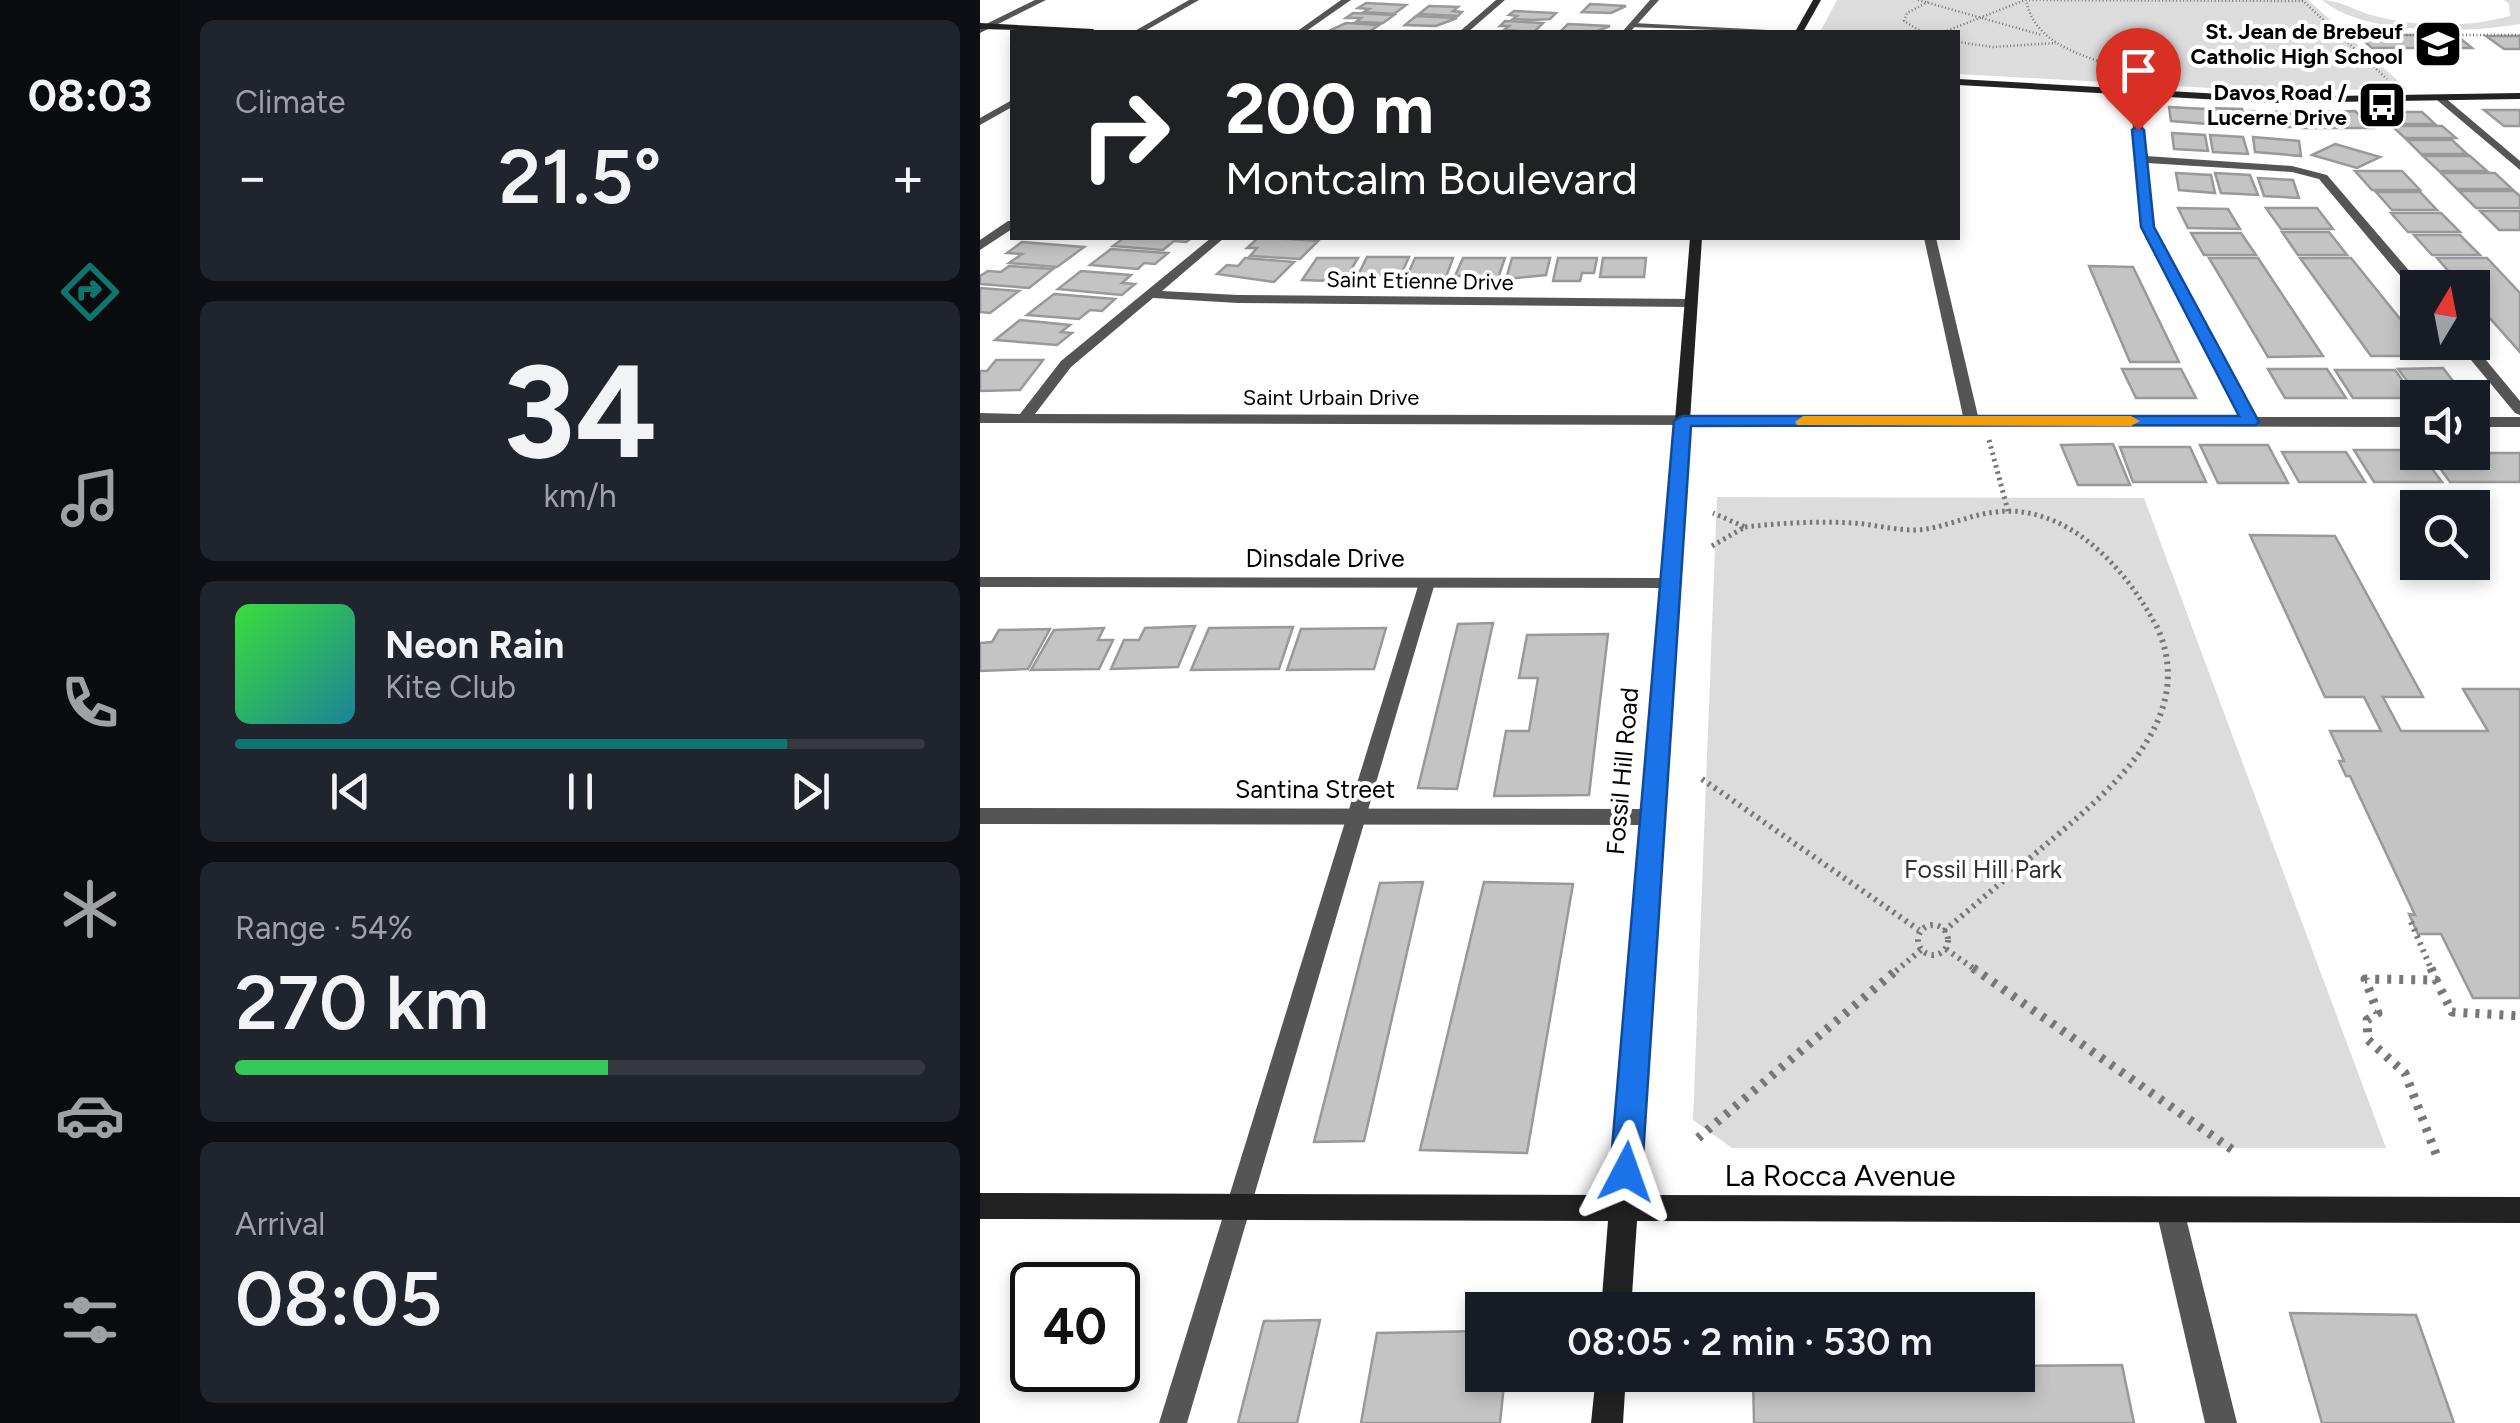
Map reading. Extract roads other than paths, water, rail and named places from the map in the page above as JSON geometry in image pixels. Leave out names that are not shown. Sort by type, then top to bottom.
[{"type":"street","points":[[982,27],[1042,0]]},
{"type":"street","points":[[1141,30],[1195,0]]},
{"type":"street","points":[[1303,30],[1348,0]]},
{"type":"street","points":[[1465,30],[1501,0]]},
{"type":"street","points":[[1630,29],[1655,0]]},
{"type":"street","points":[[1800,30],[1817,0]]},
{"type":"street","points":[[982,27],[1049,30]]},
{"type":"street","points":[[1960,82],[2274,100],[2520,96]]},
{"type":"street","points":[[2136,92],[2148,227],[2250,422]]},
{"type":"street","points":[[2440,98],[2520,168]]},
{"type":"street","points":[[980,122],[1010,104]]},
{"type":"street","points":[[2140,159],[2292,169],[2324,177],[2403,270]]},
{"type":"street","points":[[980,246],[1010,225]]},
{"type":"street","points":[[1024,418],[1066,364],[1216,240]]},
{"type":"street","name":"Fossil Hill Road","points":[[1617,1292],[1696,240]]},
{"type":"street","points":[[1930,240],[1972,421]]},
{"type":"street","name":"Saint Etienne Drive","points":[[1149,294],[1238,300],[1691,303]]},
{"type":"street","points":[[2478,360],[2520,410]]},
{"type":"street","name":"Saint Urbain Drive","points":[[980,418],[2400,422]]},
{"type":"street","points":[[2490,422],[2520,422]]},
{"type":"street","name":"Dinsdale Drive","points":[[980,582],[1670,583]]},
{"type":"street","name":"Santina Street","points":[[980,816],[1651,816]]},
{"type":"street","name":"La Rocca Avenue","points":[[980,1206],[2520,1210]]},
{"type":"street","points":[[2170,1210],[2221,1423]]},
{"type":"street","points":[[1607,1423],[1610,1392]]},
{"type":"lane","points":[[1630,29],[1676,30]]},
{"type":"lane","points":[[1173,1423],[1427,583]]},
{"type":"place","name":"St. Jean de Brebeuf Catholic High School","points":[[2438,44]]},
{"type":"place","name":"Davos Road / Lucerne Drive","points":[[2382,105]]},
{"type":"park label","name":"Fossil Hill Park","points":[[1983,869]]}]
